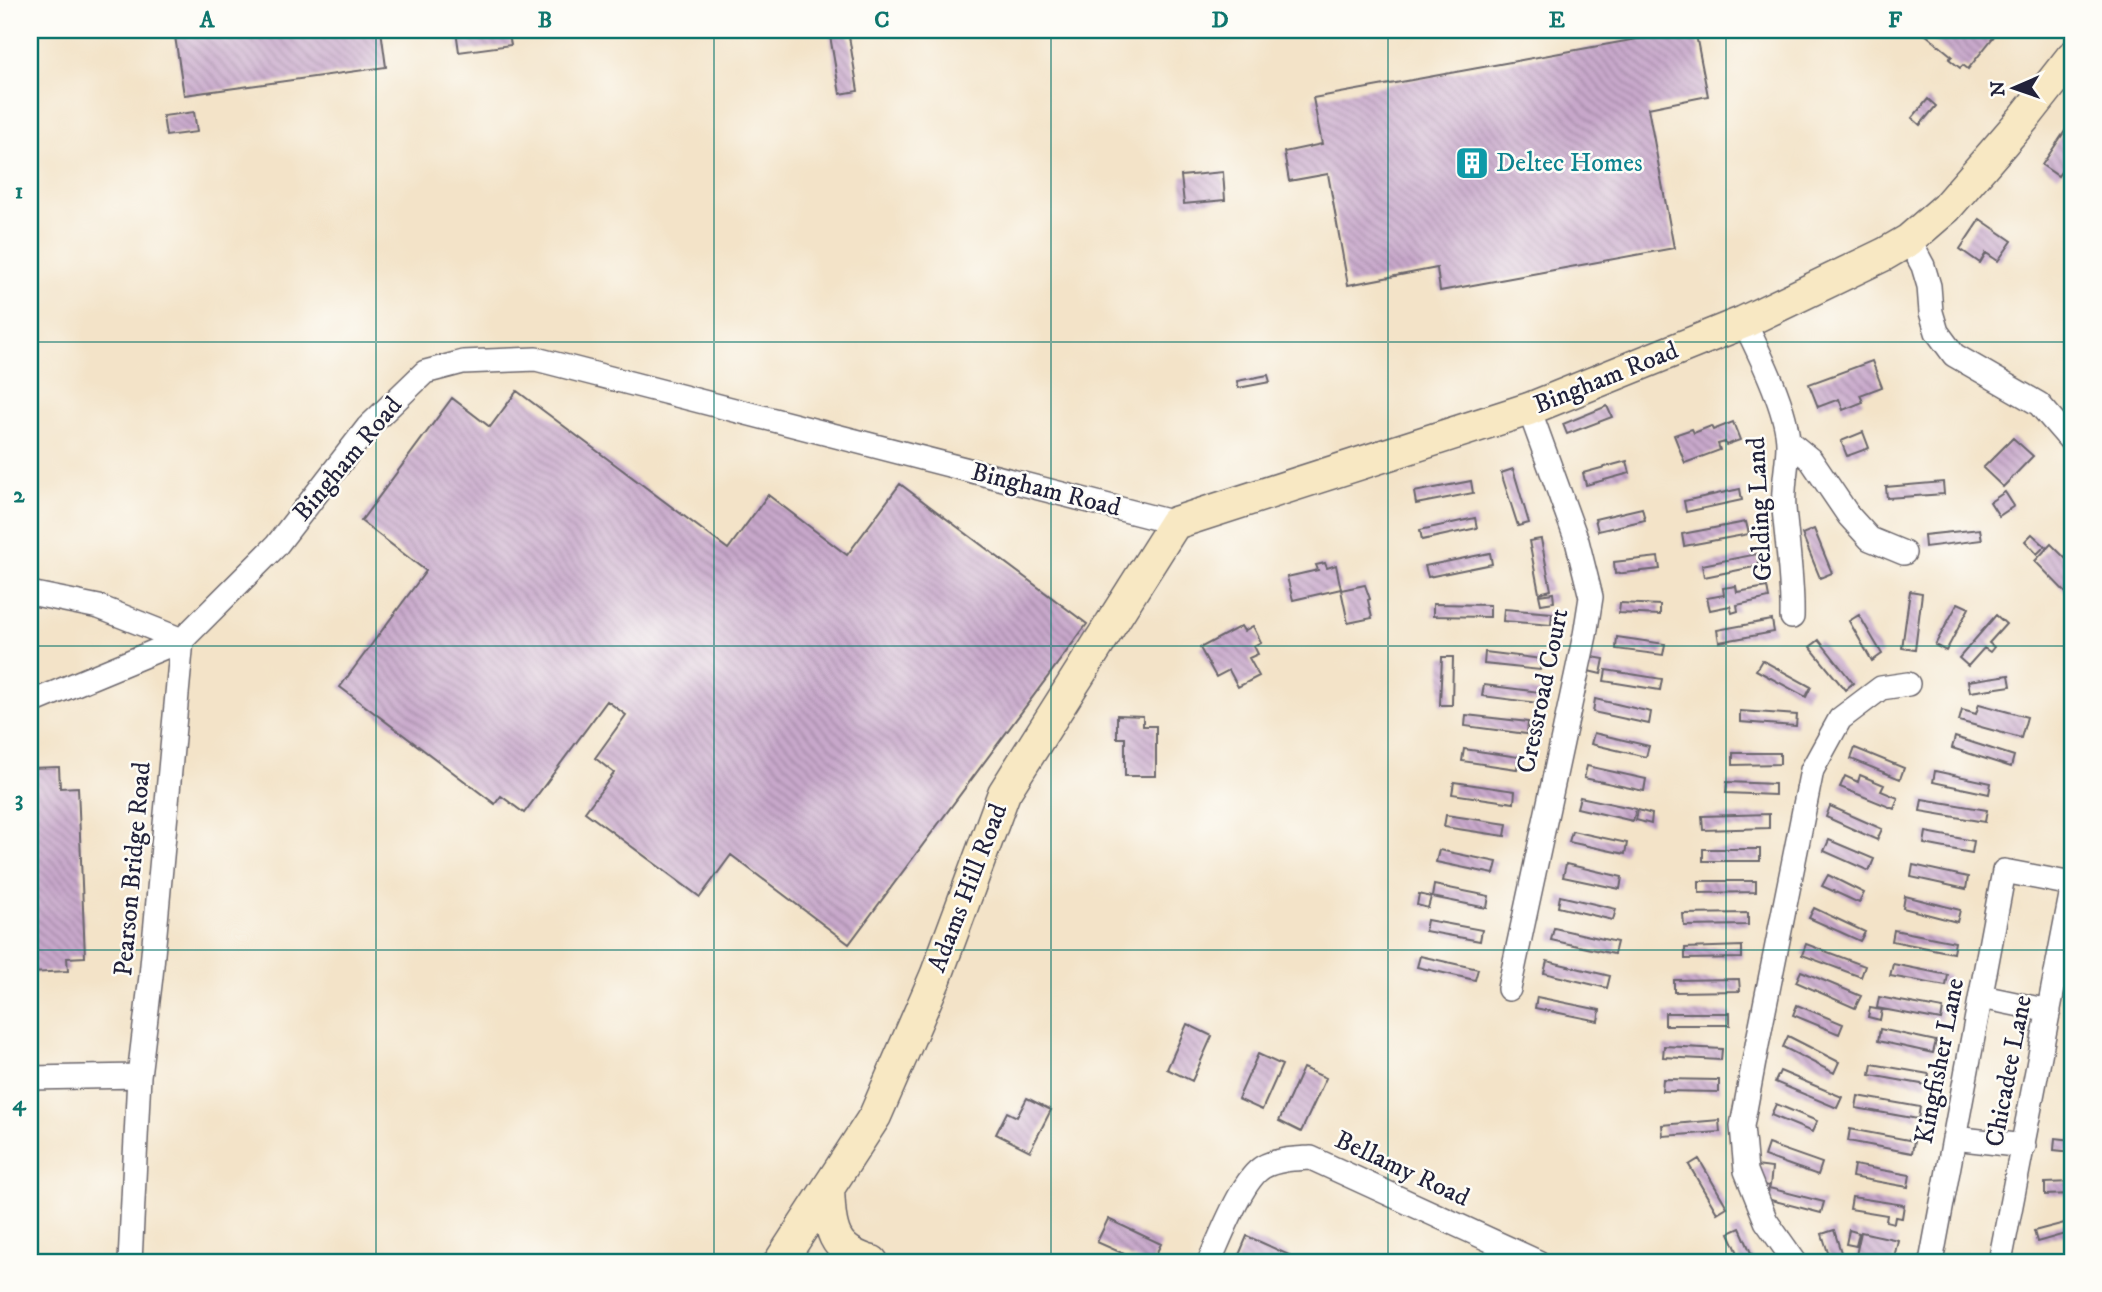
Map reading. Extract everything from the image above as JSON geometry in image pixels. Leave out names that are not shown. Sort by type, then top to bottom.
[{"type":"street","name":"Bingham Road","points":[[30,703],[182,640],[276,546],[368,427],[425,372],[463,362],[536,359],[1175,523],[1529,409],[1744,322],[1885,254],[1909,240],[1946,208],[2024,118],[2072,57]]},
{"type":"street","points":[[1909,240],[1926,276],[1937,332],[1954,355],[2039,404],[2072,442]]},
{"type":"street","name":"Gelding Land","points":[[1744,322],[1764,361],[1780,406],[1788,442],[1783,488],[1793,588],[1792,617]]},
{"type":"street","name":"Cressroad Court","points":[[1509,989],[1591,597],[1577,541],[1529,409]]},
{"type":"street","points":[[1788,442],[1811,460],[1849,516],[1870,539],[1905,553]]},
{"type":"street","name":"Adams Hill Road","points":[[780,1262],[875,1116],[936,976],[1004,793],[1175,523]]},
{"type":"street","points":[[30,593],[99,607],[182,640]]},
{"type":"street","name":"Pearson Bridge Road","points":[[130,1262],[139,1076],[151,976],[182,640]]},
{"type":"street","points":[[1795,1262],[1766,1221],[1746,1171],[1742,1126],[1756,1052],[1812,770],[1840,719],[1881,688],[1908,684]]},
{"type":"street","name":"Kingfisher Lane","points":[[1931,1262],[2004,871],[2072,884]]},
{"type":"street","name":"Chicadee Lane","points":[[2000,1262],[2072,890]]},
{"type":"street","points":[[1982,997],[2049,1011]]},
{"type":"street","points":[[30,1078],[139,1076]]},
{"type":"street","points":[[1954,1138],[2024,1146]]},
{"type":"street","name":"Bellamy Road","points":[[1209,1262],[1245,1187],[1262,1168],[1287,1159],[1311,1158],[1538,1262]]},
{"type":"street","points":[[828,1189],[833,1231],[844,1251],[872,1262]]},
{"type":"building","points":[[174,30],[381,30],[386,67],[184,95]]},
{"type":"building","points":[[456,30],[508,30],[511,45],[459,52]]},
{"type":"building","points":[[829,30],[848,30],[858,91],[840,94]]},
{"type":"building","name":"Deltec Homes","points":[[1695,30],[1708,96],[1648,108],[1674,248],[1440,291],[1437,268],[1348,285],[1328,174],[1289,181],[1284,152],[1322,144],[1313,98]]},
{"type":"building","points":[[1920,30],[1999,30],[1968,69],[1963,65],[1960,68],[1949,59],[1952,56]]},
{"type":"building","points":[[1928,99],[1936,106],[1920,125],[1912,118]]},
{"type":"building","points":[[194,112],[197,132],[166,136],[163,116]]},
{"type":"building","points":[[2067,128],[2072,131],[2072,156],[2058,176],[2042,165]]},
{"type":"building","points":[[1223,172],[1225,200],[1184,204],[1181,176]]},
{"type":"building","points":[[1980,219],[2012,241],[1998,261],[1986,253],[1980,263],[1960,249]]},
{"type":"building","points":[[1872,361],[1882,387],[1860,395],[1863,402],[1843,410],[1839,399],[1818,407],[1809,384]]},
{"type":"building","points":[[1268,375],[1270,382],[1238,388],[1237,381]]},
{"type":"building","points":[[517,391],[728,549],[768,495],[847,555],[900,484],[1087,624],[849,944],[731,855],[700,897],[585,812],[614,773],[595,758],[626,715],[607,701],[524,813],[501,796],[495,804],[340,687],[426,571],[361,521],[452,398],[490,427]]},
{"type":"building","points":[[1607,406],[1612,417],[1567,434],[1563,424]]},
{"type":"building","points":[[1733,422],[1740,440],[1726,445],[1725,442],[1718,444],[1720,450],[1685,463],[1674,435],[1692,429],[1694,433],[1711,426],[1713,430]]},
{"type":"building","points":[[1863,432],[1869,448],[1847,456],[1841,441]]},
{"type":"building","points":[[2013,438],[2033,456],[2003,487],[1983,468]]},
{"type":"building","points":[[1627,461],[1630,473],[1586,485],[1583,473]]},
{"type":"building","points":[[1513,469],[1529,523],[1518,526],[1501,473]]},
{"type":"building","points":[[1471,481],[1473,493],[1416,504],[1414,492]]},
{"type":"building","points":[[1943,482],[1944,494],[1887,498],[1886,487]]},
{"type":"building","points":[[1740,489],[1742,500],[1686,512],[1684,501]]},
{"type":"building","points":[[2005,492],[2014,506],[1999,516],[1990,502]]},
{"type":"building","points":[[1642,508],[1645,520],[1598,531],[1595,519]]},
{"type":"building","points":[[1475,518],[1477,528],[1422,540],[1420,530]]},
{"type":"building","points":[[1746,522],[1749,534],[1684,546],[1682,534]]},
{"type":"building","points":[[1814,529],[1832,573],[1820,578],[1802,534]]},
{"type":"building","points":[[1980,529],[1982,540],[1925,547],[1924,535]]},
{"type":"building","points":[[2032,534],[2045,546],[2037,554],[2025,541]]},
{"type":"building","points":[[1541,539],[1551,590],[1539,593],[1529,541]]},
{"type":"building","points":[[2051,544],[2072,565],[2072,599],[2035,561]]},
{"type":"building","points":[[1490,553],[1492,564],[1428,577],[1425,566]]},
{"type":"building","points":[[1757,554],[1759,566],[1704,577],[1702,565]]},
{"type":"building","points":[[1658,557],[1660,569],[1615,574],[1614,562]]},
{"type":"building","points":[[1325,563],[1327,568],[1336,565],[1341,589],[1293,600],[1287,577],[1318,570],[1316,565]]},
{"type":"building","points":[[1365,585],[1372,618],[1348,623],[1341,590]]},
{"type":"building","points":[[1736,586],[1737,592],[1767,587],[1769,598],[1737,605],[1738,611],[1732,613],[1730,606],[1710,610],[1707,598],[1724,595],[1723,588]]},
{"type":"building","points":[[1910,591],[1922,593],[1915,650],[1902,648]]},
{"type":"building","points":[[1553,593],[1554,602],[1541,604],[1539,595]]},
{"type":"building","points":[[1620,603],[1660,605],[1660,615],[1619,613]]},
{"type":"building","points":[[1958,603],[1969,608],[1946,651],[1935,645]]},
{"type":"building","points":[[1433,604],[1490,605],[1490,617],[1433,616]]},
{"type":"building","points":[[1504,609],[1552,613],[1551,625],[1503,621]]},
{"type":"building","points":[[1859,615],[1882,654],[1872,661],[1849,621]]},
{"type":"building","points":[[1996,615],[2006,624],[1989,643],[1994,647],[1990,652],[1984,648],[1968,666],[1959,658]]},
{"type":"building","points":[[1772,620],[1774,632],[1719,642],[1717,630]]},
{"type":"building","points":[[1241,626],[1244,631],[1253,626],[1261,642],[1254,646],[1258,654],[1249,658],[1259,676],[1238,687],[1229,670],[1216,677],[1200,648]]},
{"type":"building","points":[[1617,637],[1665,644],[1663,655],[1616,649]]},
{"type":"building","points":[[1819,640],[1853,683],[1845,690],[1810,647]]},
{"type":"building","points":[[1485,652],[1542,659],[1540,670],[1484,664]]},
{"type":"building","points":[[1587,656],[1604,659],[1601,674],[1584,670]]},
{"type":"building","points":[[1442,657],[1453,657],[1452,705],[1440,705]]},
{"type":"building","points":[[1762,660],[1811,687],[1806,697],[1756,670]]},
{"type":"building","points":[[1606,670],[1662,679],[1660,690],[1604,681]]},
{"type":"building","points":[[2009,675],[2011,686],[1970,692],[1968,681]]},
{"type":"building","points":[[1484,685],[1540,692],[1538,703],[1482,696]]},
{"type":"building","points":[[1595,699],[1651,712],[1649,724],[1593,712]]},
{"type":"building","points":[[1979,704],[2027,717],[2021,738],[1959,721],[1962,710],[1976,714]]},
{"type":"building","points":[[1740,711],[1797,715],[1796,726],[1740,722]]},
{"type":"building","points":[[1117,715],[1143,716],[1143,726],[1156,726],[1156,776],[1125,776],[1125,738],[1117,738]]},
{"type":"building","points":[[1466,715],[1528,722],[1527,734],[1465,726]]},
{"type":"building","points":[[1594,733],[1649,746],[1646,757],[1591,744]]},
{"type":"building","points":[[1955,737],[2014,756],[2011,767],[1952,748]]},
{"type":"building","points":[[1855,748],[1904,768],[1900,779],[1851,759]]},
{"type":"building","points":[[1464,749],[1519,757],[1517,769],[1462,761]]},
{"type":"building","points":[[1733,753],[1780,753],[1780,764],[1733,765]]},
{"type":"building","points":[[1587,766],[1646,779],[1644,791],[1584,778]]},
{"type":"building","points":[[59,767],[60,788],[78,787],[85,957],[67,958],[68,971],[30,973],[30,768]]},
{"type":"building","points":[[1935,771],[1991,783],[1989,794],[1933,782]]},
{"type":"building","points":[[1860,775],[1884,785],[1881,791],[1898,798],[1894,809],[1840,787],[1845,776],[1858,782]]},
{"type":"building","points":[[1454,782],[1515,791],[1514,803],[1452,794]]},
{"type":"building","points":[[1727,782],[1775,784],[1775,795],[1726,793]]},
{"type":"building","points":[[1580,797],[1636,809],[1633,821],[1577,808]]},
{"type":"building","points":[[1922,799],[1987,810],[1985,822],[1920,811]]},
{"type":"building","points":[[1830,806],[1882,829],[1877,840],[1826,817]]},
{"type":"building","points":[[1638,810],[1652,814],[1651,824],[1636,820]]},
{"type":"building","points":[[1769,814],[1769,828],[1703,830],[1702,816]]},
{"type":"building","points":[[1446,815],[1507,824],[1505,836],[1444,827]]},
{"type":"building","points":[[1572,831],[1627,843],[1625,854],[1569,842]]},
{"type":"building","points":[[1926,832],[1974,841],[1972,853],[1924,844]]},
{"type":"building","points":[[1829,840],[1874,859],[1869,871],[1824,851]]},
{"type":"building","points":[[1703,849],[1760,849],[1760,861],[1703,861]]},
{"type":"building","points":[[1439,850],[1497,862],[1494,874],[1436,862]]},
{"type":"building","points":[[1566,864],[1622,877],[1620,889],[1563,877]]},
{"type":"building","points":[[1913,865],[1968,877],[1966,889],[1911,877]]},
{"type":"building","points":[[1828,875],[1864,893],[1859,903],[1822,886]]},
{"type":"building","points":[[1699,881],[1756,881],[1756,892],[1699,893]]},
{"type":"building","points":[[1434,885],[1489,896],[1487,908],[1432,897]]},
{"type":"building","points":[[1419,894],[1431,897],[1428,908],[1417,905]]},
{"type":"building","points":[[1560,896],[1616,909],[1613,920],[1558,907]]},
{"type":"building","points":[[1905,896],[1960,910],[1957,922],[1903,908]]},
{"type":"building","points":[[1814,908],[1865,932],[1860,941],[1809,918]]},
{"type":"building","points":[[1748,913],[1748,925],[1684,926],[1683,914]]},
{"type":"building","points":[[1427,920],[1482,930],[1480,941],[1425,931]]},
{"type":"building","points":[[1554,928],[1617,942],[1614,954],[1551,940]]},
{"type":"building","points":[[1894,930],[1955,942],[1953,953],[1892,941]]},
{"type":"building","points":[[1806,944],[1865,966],[1861,977],[1802,955]]},
{"type":"building","points":[[1742,946],[1742,958],[1685,959],[1685,948]]},
{"type":"building","points":[[1420,956],[1478,969],[1475,980],[1417,967]]},
{"type":"building","points":[[1547,961],[1610,976],[1607,988],[1544,973]]},
{"type":"building","points":[[1893,964],[1948,975],[1946,986],[1890,976]]},
{"type":"building","points":[[1801,971],[1861,996],[1855,1008],[1796,982]]},
{"type":"building","points":[[1739,979],[1740,991],[1674,992],[1674,980]]},
{"type":"building","points":[[1537,997],[1600,1010],[1598,1021],[1535,1008]]},
{"type":"building","points":[[1879,997],[1943,1009],[1941,1020],[1877,1008]]},
{"type":"building","points":[[1797,1005],[1843,1024],[1839,1034],[1793,1015]]},
{"type":"building","points":[[1870,1008],[1882,1010],[1880,1020],[1868,1017]]},
{"type":"building","points":[[1665,1013],[1730,1013],[1730,1025],[1665,1025]]},
{"type":"building","points":[[1187,1024],[1212,1036],[1192,1081],[1167,1069]]},
{"type":"building","points":[[1880,1029],[1936,1041],[1933,1053],[1878,1041]]},
{"type":"building","points":[[1788,1036],[1839,1062],[1834,1073],[1783,1047]]},
{"type":"building","points":[[1664,1046],[1722,1049],[1721,1060],[1663,1057]]},
{"type":"building","points":[[1258,1054],[1282,1065],[1262,1110],[1238,1099]]},
{"type":"building","points":[[1872,1064],[1929,1074],[1927,1085],[1870,1075]]},
{"type":"building","points":[[1303,1068],[1326,1078],[1301,1132],[1279,1121]]},
{"type":"building","points":[[1780,1071],[1842,1097],[1837,1108],[1775,1082]]},
{"type":"building","points":[[1663,1079],[1719,1080],[1719,1092],[1662,1091]]},
{"type":"building","points":[[1858,1096],[1920,1107],[1918,1119],[1856,1108]]},
{"type":"building","points":[[1027,1098],[1051,1110],[1030,1151],[996,1134],[1007,1112],[1017,1117]]},
{"type":"building","points":[[1776,1104],[1817,1121],[1812,1132],[1771,1115]]},
{"type":"building","points":[[1719,1120],[1720,1132],[1663,1136],[1662,1125]]},
{"type":"building","points":[[1850,1129],[1914,1141],[1912,1153],[1848,1141]]},
{"type":"building","points":[[2055,1138],[2072,1140],[2072,1152],[2054,1150]]},
{"type":"building","points":[[1768,1144],[1822,1163],[1818,1175],[1764,1156]]},
{"type":"building","points":[[1699,1159],[1727,1207],[1717,1213],[1689,1165]]},
{"type":"building","points":[[1854,1165],[1910,1175],[1908,1187],[1852,1177]]},
{"type":"building","points":[[1756,1166],[1772,1168],[1770,1186],[1754,1184]]},
{"type":"building","points":[[2072,1182],[2072,1194],[2045,1195],[2045,1183]]},
{"type":"building","points":[[1769,1188],[1824,1202],[1821,1213],[1767,1199]]},
{"type":"building","points":[[1852,1197],[1904,1205],[1902,1218],[1895,1217],[1894,1223],[1886,1221],[1887,1215],[1850,1209]]},
{"type":"building","points":[[1108,1219],[1161,1244],[1152,1262],[1142,1262],[1097,1242]]},
{"type":"building","points":[[2072,1221],[2072,1232],[2037,1242],[2034,1231]]},
{"type":"building","points":[[1740,1228],[1755,1262],[1742,1262],[1729,1233]]},
{"type":"building","points":[[1834,1230],[1844,1262],[1831,1262],[1822,1234]]},
{"type":"building","points":[[1849,1230],[1859,1233],[1856,1246],[1846,1244]]},
{"type":"building","points":[[1861,1232],[1898,1240],[1893,1262],[1867,1262],[1868,1258],[1856,1255]]},
{"type":"building","points":[[1247,1236],[1289,1255],[1286,1262],[1236,1262]]},
{"type":"place","name":"Deltec Homes","points":[[1472,163]]}]
